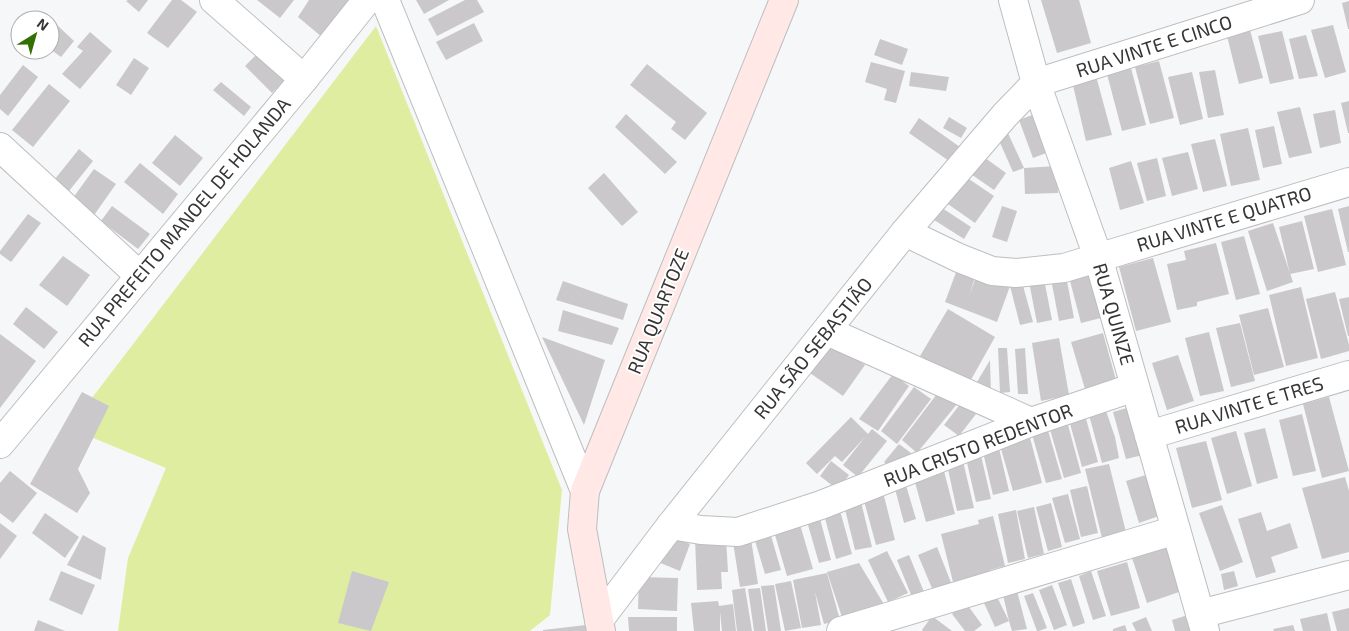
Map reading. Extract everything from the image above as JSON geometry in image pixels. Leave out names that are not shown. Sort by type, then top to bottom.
[{"type":"street","points":[[214,0],[304,79]]},
{"type":"street","name":"RUA PREFEITO MANOEL DE HOLANDA","points":[[0,444],[304,79],[367,0]]},
{"type":"street","points":[[385,0],[585,492]]},
{"type":"street","name":"RUA QUARTOZE","points":[[600,625],[582,528],[585,492],[784,0]]},
{"type":"street","name":"RUA QUINZE","points":[[1013,0],[1036,84],[1098,257],[1203,622]]},
{"type":"street","name":"RUA VINTE E CINCO","points":[[1036,84],[1300,0]]},
{"type":"street","name":"RUA SÃO SEBASTIÃO","points":[[600,625],[671,525],[905,232],[1005,115],[1036,84]]},
{"type":"street","points":[[0,147],[140,276]]},
{"type":"street","name":"RUA VINTE E QUATRO","points":[[905,232],[959,258],[992,271],[1016,273],[1050,270],[1064,268],[1349,182]]},
{"type":"street","points":[[827,331],[1031,422]]},
{"type":"street","name":"RUA VINTE E TRES","points":[[1149,435],[1349,375]]},
{"type":"street","name":"RUA CRISTO REDENTOR","points":[[671,525],[701,530],[738,532],[821,506],[1031,422],[1136,387]]},
{"type":"street","points":[[842,631],[1176,530]]},
{"type":"street","points":[[1203,622],[1349,575]]},
{"type":"green space","points":[[376,26],[562,490],[550,615],[530,631],[118,631],[128,558],[166,468],[69,428]]},
{"type":"building","points":[[148,0],[139,12],[126,1]]},
{"type":"building","points":[[172,0],[181,0],[197,12],[168,48],[147,33]]},
{"type":"building","points":[[257,0],[294,0],[280,18]]},
{"type":"building","points":[[309,0],[351,0],[322,37],[298,17]]},
{"type":"building","points":[[416,0],[449,0],[424,14]]},
{"type":"building","points":[[465,0],[477,0],[484,12],[437,36],[428,19]]},
{"type":"building","points":[[1041,0],[1079,0],[1091,43],[1057,53]]},
{"type":"building","points":[[1349,1],[1349,29],[1348,29],[1342,3]]},
{"type":"building","points":[[474,23],[483,41],[446,60],[436,42]]},
{"type":"building","points":[[1333,25],[1346,72],[1325,78],[1311,30]]},
{"type":"building","points":[[60,28],[74,41],[60,56]]},
{"type":"building","points":[[1250,30],[1263,78],[1239,84],[1227,36]]},
{"type":"building","points":[[1282,31],[1294,79],[1270,84],[1258,36]]},
{"type":"building","points":[[90,32],[112,51],[80,89],[62,74],[83,51],[77,47]]},
{"type":"building","points":[[1306,35],[1318,76],[1299,79],[1289,39]]},
{"type":"building","points":[[880,39],[908,49],[902,65],[874,55]]},
{"type":"building","points":[[257,54],[284,81],[272,93],[245,66]]},
{"type":"building","points":[[134,58],[149,68],[131,95],[116,85]]},
{"type":"building","points":[[1159,61],[1174,118],[1150,124],[1135,67]]},
{"type":"building","points":[[871,62],[905,71],[896,103],[884,100],[887,89],[865,82]]},
{"type":"building","points":[[647,64],[707,113],[685,140],[671,129],[676,122],[630,85]]},
{"type":"building","points":[[23,65],[38,77],[8,116],[0,109],[0,95]]},
{"type":"building","points":[[1131,68],[1146,125],[1122,131],[1107,74]]},
{"type":"building","points":[[1215,70],[1224,115],[1208,118],[1199,72]]},
{"type":"building","points":[[911,72],[949,77],[946,91],[909,86]]},
{"type":"building","points":[[1192,72],[1203,119],[1180,125],[1168,77]]},
{"type":"building","points":[[1096,76],[1112,135],[1086,141],[1072,81]]},
{"type":"building","points":[[221,82],[251,107],[244,116],[213,90]]},
{"type":"building","points":[[49,84],[70,101],[33,147],[12,130]]},
{"type":"building","points":[[1349,101],[1349,133],[1348,133],[1341,103]]},
{"type":"building","points":[[1300,107],[1312,153],[1289,158],[1277,112]]},
{"type":"building","points":[[1335,110],[1341,143],[1320,148],[1313,114]]},
{"type":"building","points":[[626,114],[677,162],[665,174],[615,127]]},
{"type":"building","points":[[1035,114],[1049,152],[1033,158],[1019,120]]},
{"type":"building","points":[[949,117],[967,128],[961,138],[943,128]]},
{"type":"building","points":[[919,118],[960,147],[949,161],[909,133]]},
{"type":"building","points":[[1274,126],[1282,164],[1263,168],[1255,130]]},
{"type":"building","points":[[1248,128],[1260,180],[1231,186],[1220,134]]},
{"type":"building","points":[[1007,131],[1024,168],[1013,172],[997,136]]},
{"type":"building","points":[[175,135],[203,158],[180,186],[152,163]]},
{"type":"building","points":[[1215,139],[1227,186],[1203,192],[1191,144]]},
{"type":"building","points":[[79,149],[93,161],[65,196],[51,184]]},
{"type":"building","points":[[1188,152],[1198,189],[1172,196],[1162,158]]},
{"type":"building","points":[[981,155],[1006,173],[994,190],[968,172]]},
{"type":"building","points":[[1157,158],[1166,196],[1147,201],[1137,163]]},
{"type":"building","points":[[1131,161],[1144,203],[1120,210],[1109,168]]},
{"type":"building","points":[[140,163],[178,194],[163,214],[124,182]]},
{"type":"building","points":[[1057,166],[1058,193],[1025,194],[1024,168]]},
{"type":"building","points":[[94,169],[116,184],[92,218],[70,202]]},
{"type":"building","points":[[604,173],[638,212],[622,226],[588,188]]},
{"type":"building","points":[[963,175],[994,196],[975,223],[945,202]]},
{"type":"building","points":[[112,206],[150,234],[138,249],[101,221]]},
{"type":"building","points":[[939,206],[971,227],[964,239],[931,218]]},
{"type":"building","points":[[1002,206],[1017,211],[1007,242],[992,237]]},
{"type":"building","points":[[1349,206],[1349,252],[1348,252],[1338,209]]},
{"type":"building","points":[[1332,209],[1346,265],[1318,272],[1304,216]]},
{"type":"building","points":[[28,214],[41,223],[11,262],[0,254],[0,251]]},
{"type":"building","points":[[1302,221],[1314,269],[1290,274],[1279,227]]},
{"type":"building","points":[[1273,223],[1293,282],[1267,291],[1248,231]]},
{"type":"building","points":[[1244,236],[1260,294],[1236,300],[1221,242]]},
{"type":"building","points":[[1216,243],[1229,294],[1197,302],[1197,306],[1177,310],[1167,264],[1186,260],[1184,251]]},
{"type":"building","points":[[63,256],[90,275],[67,306],[39,285]]},
{"type":"building","points":[[1153,258],[1171,322],[1136,331],[1119,267]]},
{"type":"building","points":[[958,267],[976,274],[969,296],[977,274],[1022,282],[1033,322],[1020,325],[1010,286],[997,322],[945,302]]},
{"type":"building","points":[[1090,272],[1101,318],[1081,323],[1069,277]]},
{"type":"building","points":[[1066,276],[1074,318],[1059,321],[1051,279]]},
{"type":"building","points":[[1044,279],[1052,320],[1037,323],[1029,282]]},
{"type":"building","points":[[563,281],[628,304],[623,320],[556,300]]},
{"type":"building","points":[[1301,287],[1318,358],[1286,366],[1269,295]]},
{"type":"building","points":[[1335,292],[1349,351],[1321,359],[1306,299]]},
{"type":"building","points":[[1349,297],[1349,336],[1348,336],[1339,299]]},
{"type":"building","points":[[26,307],[58,332],[44,349],[13,324]]},
{"type":"building","points":[[1268,308],[1284,367],[1254,375],[1239,315]]},
{"type":"building","points":[[948,309],[995,337],[968,385],[920,356]]},
{"type":"building","points":[[563,310],[619,328],[612,345],[558,331]]},
{"type":"building","points":[[1240,323],[1255,381],[1231,387],[1216,328]]},
{"type":"building","points":[[1209,332],[1224,391],[1200,396],[1185,338]]},
{"type":"building","points":[[1103,333],[1116,380],[1085,389],[1071,342]]},
{"type":"building","points":[[0,334],[36,361],[0,408]]},
{"type":"building","points":[[542,337],[605,360],[584,425]]},
{"type":"building","points":[[1059,338],[1069,395],[1041,401],[1032,343]]},
{"type":"building","points":[[832,343],[865,365],[843,396],[810,373]]},
{"type":"building","points":[[998,348],[1007,348],[1010,392],[1000,393]]},
{"type":"building","points":[[1025,348],[1028,394],[1018,394],[1015,349]]},
{"type":"building","points":[[1178,355],[1194,401],[1167,410],[1152,363]]},
{"type":"building","points":[[990,360],[991,396],[974,387]]},
{"type":"building","points":[[893,374],[909,386],[878,431],[859,419]]},
{"type":"building","points":[[914,387],[931,399],[897,444],[881,431]]},
{"type":"building","points":[[940,390],[957,404],[917,453],[902,440]]},
{"type":"building","points":[[82,392],[109,406],[78,469],[90,493],[77,513],[30,484]]},
{"type":"building","points":[[1329,397],[1349,471],[1322,478],[1303,404]]},
{"type":"building","points":[[961,403],[976,414],[959,436],[944,425]]},
{"type":"building","points":[[1130,407],[1143,455],[1126,459],[1113,412]]},
{"type":"building","points":[[1106,411],[1115,437],[1119,458],[1102,463],[1089,415]]},
{"type":"building","points":[[1302,414],[1316,471],[1293,476],[1279,420]]},
{"type":"building","points":[[1085,415],[1098,462],[1082,467],[1069,420]]},
{"type":"building","points":[[851,417],[868,434],[872,429],[887,441],[858,477],[843,465],[865,437],[842,462],[835,456],[817,474],[806,463]]},
{"type":"building","points":[[1067,421],[1081,473],[1064,478],[1049,426]]},
{"type":"building","points":[[1047,427],[1062,479],[1046,483],[1031,431]]},
{"type":"building","points":[[1265,428],[1278,478],[1257,484],[1244,433]]},
{"type":"building","points":[[1236,431],[1252,486],[1227,494],[1211,438]]},
{"type":"building","points":[[1029,434],[1042,483],[1013,491],[999,442]]},
{"type":"building","points":[[1206,441],[1222,500],[1192,508],[1176,448]]},
{"type":"building","points":[[899,444],[911,453],[897,472],[884,462]]},
{"type":"building","points":[[998,444],[1009,491],[993,495],[982,448]]},
{"type":"building","points":[[980,451],[991,499],[976,502],[965,454]]},
{"type":"building","points":[[962,457],[974,508],[957,511],[946,460]]},
{"type":"building","points":[[831,461],[849,475],[838,490],[820,476]]},
{"type":"building","points":[[1109,464],[1126,532],[1102,538],[1085,469]]},
{"type":"building","points":[[943,467],[955,514],[926,522],[913,475]]},
{"type":"building","points":[[10,471],[37,493],[13,523],[0,513],[0,483]]},
{"type":"building","points":[[1149,474],[1162,515],[1139,523],[1126,481]]},
{"type":"building","points":[[1345,477],[1349,491],[1349,552],[1322,559],[1302,488]]},
{"type":"building","points":[[905,482],[916,519],[904,523],[894,485]]},
{"type":"building","points":[[1087,486],[1098,533],[1081,537],[1070,490]]},
{"type":"building","points":[[883,492],[895,540],[876,545],[863,497]]},
{"type":"building","points":[[1068,494],[1080,539],[1065,543],[1052,498]]},
{"type":"building","points":[[861,502],[872,547],[855,550],[844,505]]},
{"type":"building","points":[[1051,503],[1062,547],[1048,551],[1036,507]]},
{"type":"building","points":[[1222,505],[1243,562],[1220,571],[1199,513]]},
{"type":"building","points":[[839,507],[852,554],[836,559],[823,511]]},
{"type":"building","points":[[1034,507],[1044,554],[1028,558],[1017,511]]},
{"type":"building","points":[[1016,510],[1025,559],[1008,563],[998,514]]},
{"type":"building","points":[[1261,512],[1267,531],[1290,523],[1298,548],[1271,557],[1276,572],[1256,578],[1238,519]]},
{"type":"building","points":[[45,513],[79,537],[65,558],[32,533]]},
{"type":"building","points":[[819,515],[831,560],[819,563],[806,518]]},
{"type":"building","points":[[993,516],[1005,566],[990,570],[990,573],[953,582],[941,534],[979,524],[978,520]]},
{"type":"building","points":[[799,521],[813,569],[787,576],[773,528]]},
{"type":"building","points":[[0,523],[17,536],[0,559]]},
{"type":"building","points":[[769,529],[781,570],[765,574],[753,534]]},
{"type":"building","points":[[83,535],[106,548],[101,580],[67,565]]},
{"type":"building","points":[[668,536],[690,544],[680,571],[658,562]]},
{"type":"building","points":[[726,537],[728,572],[721,572],[722,589],[697,590],[695,538]]},
{"type":"building","points":[[751,539],[758,584],[740,587],[733,542]]},
{"type":"building","points":[[937,547],[952,585],[934,593],[918,555]]},
{"type":"building","points":[[1168,547],[1182,591],[1147,603],[1132,558]]},
{"type":"building","points":[[887,551],[908,593],[888,602],[868,560]]},
{"type":"building","points":[[909,555],[924,592],[912,597],[897,560]]},
{"type":"building","points":[[1127,562],[1140,608],[1111,616],[1097,571]]},
{"type":"building","points":[[859,563],[885,606],[843,620],[827,572]]},
{"type":"building","points":[[61,571],[95,585],[82,615],[49,600]]},
{"type":"building","points":[[352,571],[389,582],[371,631],[338,623]]},
{"type":"building","points":[[1091,571],[1106,616],[1093,620],[1079,576]]},
{"type":"building","points":[[1234,571],[1238,586],[1224,590],[1221,574]]},
{"type":"building","points":[[827,573],[840,620],[824,624],[815,592],[821,625],[802,628],[793,580]]},
{"type":"building","points":[[639,577],[678,578],[677,611],[638,609]]},
{"type":"building","points":[[1071,579],[1085,623],[1073,627],[1058,583]]},
{"type":"building","points":[[791,581],[801,628],[785,631],[775,584]]},
{"type":"building","points":[[774,585],[781,631],[768,631],[761,586]]},
{"type":"building","points":[[1052,585],[1067,625],[1054,630],[1039,590]]},
{"type":"building","points":[[745,588],[752,631],[737,631],[732,590]]},
{"type":"building","points":[[760,588],[766,631],[754,631],[748,589]]},
{"type":"building","points":[[1017,591],[1027,629],[1012,631],[1003,595]]},
{"type":"building","points":[[1033,593],[1047,628],[1039,631],[1037,631],[1024,596]]},
{"type":"building","points":[[997,597],[1009,621],[995,627],[984,603]]},
{"type":"building","points":[[718,601],[719,606],[733,604],[736,631],[722,631],[720,612],[720,631],[694,631],[691,603]]},
{"type":"building","points":[[966,603],[982,625],[974,631],[965,631],[952,614]]},
{"type":"building","points":[[1349,608],[1349,631],[1337,631],[1332,612]]},
{"type":"building","points":[[1327,613],[1331,631],[1303,631],[1300,619]]},
{"type":"building","points":[[1191,614],[1196,631],[1175,631],[1172,620]]},
{"type":"building","points":[[932,616],[952,631],[923,631]]},
{"type":"building","points":[[628,617],[677,617],[677,631],[629,631]]},
{"type":"building","points":[[1146,617],[1152,631],[1136,631],[1132,623]]},
{"type":"building","points":[[38,620],[65,631],[34,631]]},
{"type":"building","points":[[586,625],[587,631],[543,631],[543,630]]},
{"type":"building","points":[[1125,625],[1127,631],[1113,631],[1113,629]]},
{"type":"building","points":[[1293,625],[1295,631],[1274,631],[1273,629]]}]
